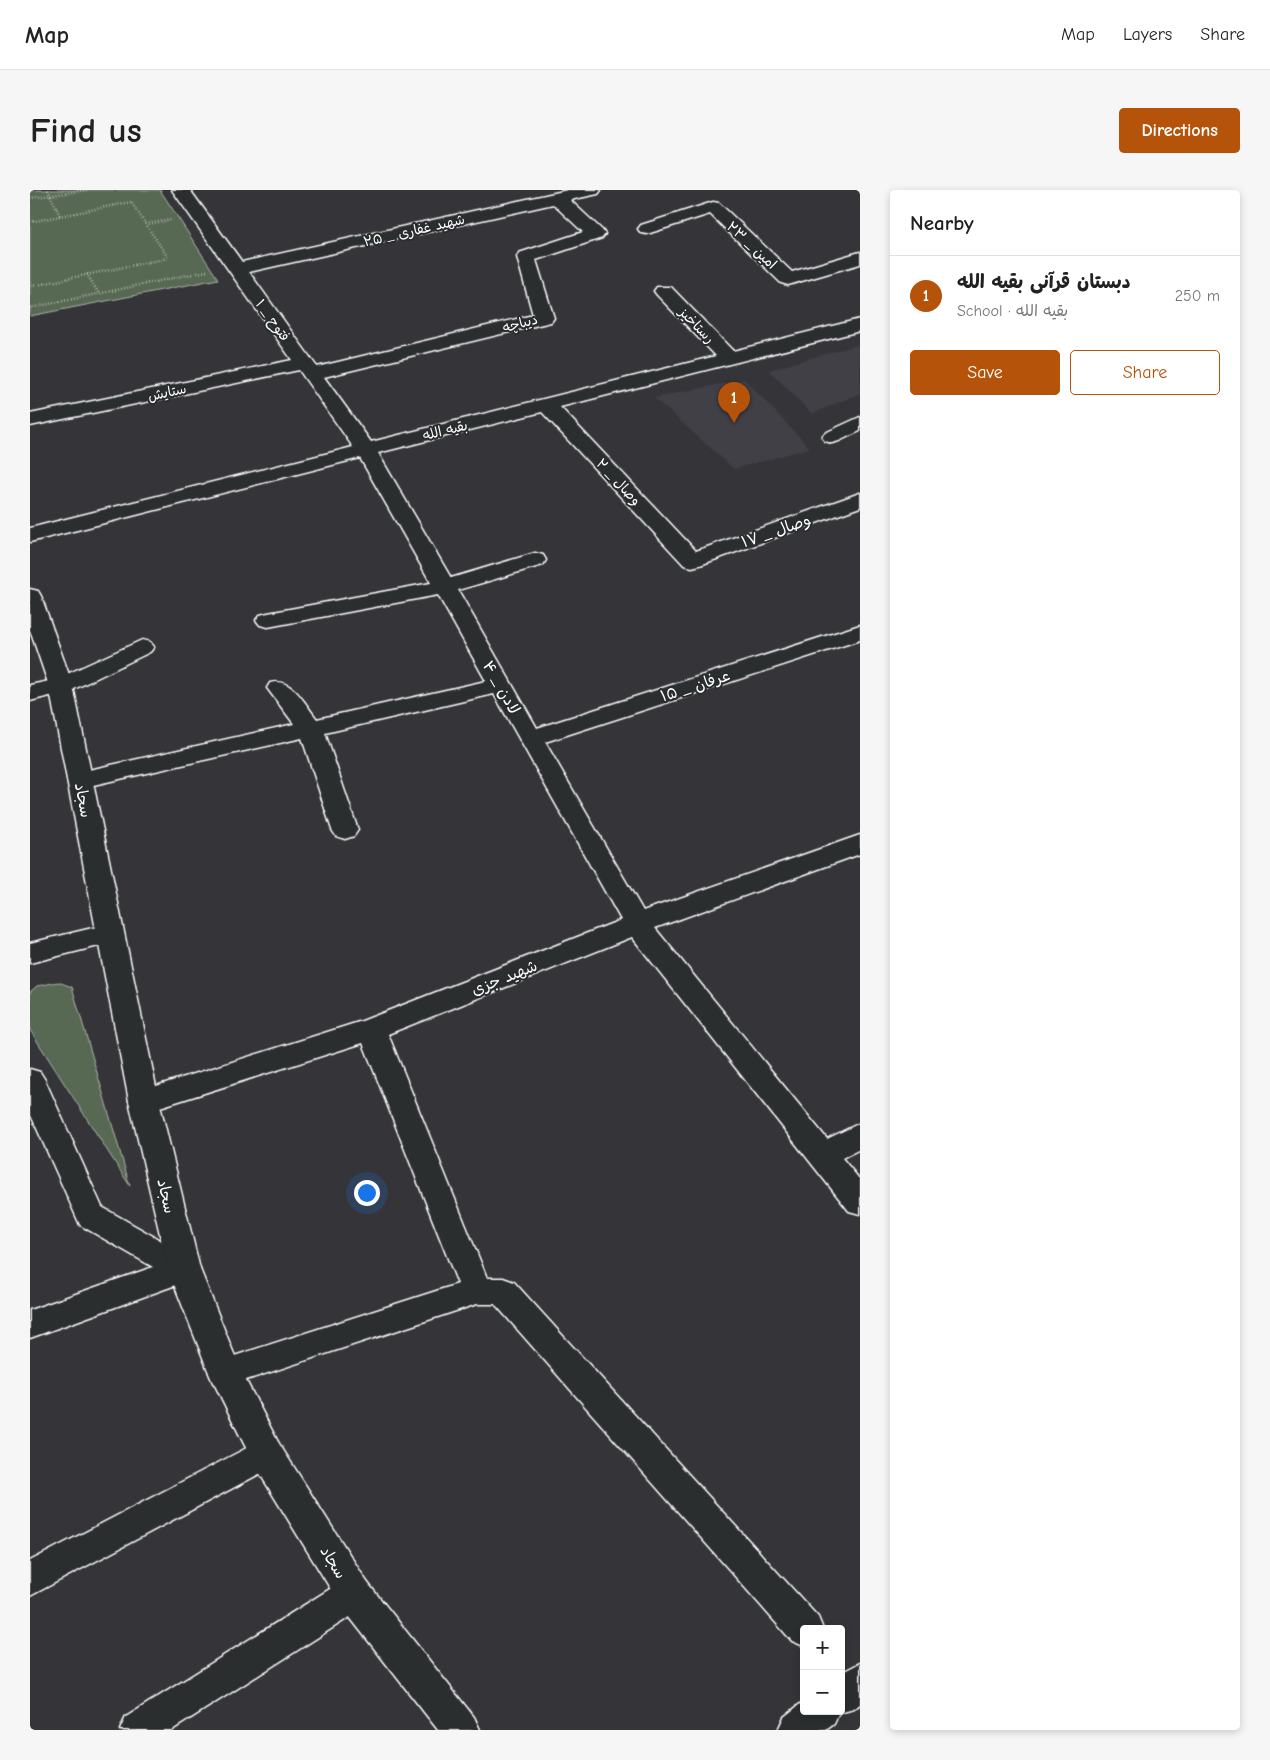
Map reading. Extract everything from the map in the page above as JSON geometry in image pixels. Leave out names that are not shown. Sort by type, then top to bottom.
[{"type":"street","name":"فتوح _ ۱","points":[[181,190],[366,450]]},
{"type":"street","points":[[503,190],[518,206]]},
{"type":"street","name":"شهید غفاری _ ۲۵","points":[[237,269],[592,190]]},
{"type":"street","name":"دیباچه","points":[[308,368],[544,318],[526,256],[596,234],[557,198]]},
{"type":"street","name":"امین _ ۲۳","points":[[646,229],[713,208],[788,279],[860,258]]},
{"type":"street","name":"رستاخیز","points":[[664,291],[729,358]]},
{"type":"street","name":"بقیه الله","points":[[30,535],[860,325]]},
{"type":"street","name":"ستایش","points":[[30,420],[308,368]]},
{"type":"street","name":"وصال _ ۲","points":[[546,404],[692,560]]},
{"type":"street","points":[[832,437],[860,423]]},
{"type":"street","name":"لادن _ ۴","points":[[366,450],[637,924],[860,1202]]},
{"type":"street","name":"وصال _ ۱۷","points":[[692,560],[860,500]]},
{"type":"street","points":[[268,620],[445,587],[535,560]]},
{"type":"street","name":"سجاد","points":[[30,596],[61,686],[144,1101],[184,1269],[225,1373],[266,1453],[354,1594],[461,1730]]},
{"type":"street","name":"عرفان _ ۱۵","points":[[531,738],[860,632]]},
{"type":"street","points":[[30,693],[61,686],[142,647]]},
{"type":"street","points":[[80,780],[501,685]]},
{"type":"street","points":[[279,688],[311,728],[344,830]]},
{"type":"street","name":"شهید جزی","points":[[144,1101],[372,1029],[637,924],[860,844]]},
{"type":"street","points":[[30,953],[110,934]]},
{"type":"street","points":[[372,1029],[477,1291]]},
{"type":"street","points":[[30,1080],[38,1117],[91,1216],[184,1269]]},
{"type":"street","points":[[822,1154],[860,1136]]},
{"type":"street","points":[[30,1324],[184,1269]]},
{"type":"street","points":[[225,1373],[477,1291],[504,1291],[801,1625]]},
{"type":"street","points":[[30,1579],[266,1453]]},
{"type":"street","points":[[139,1730],[354,1594]]},
{"type":"street","points":[[797,1730],[816,1715]]},
{"type":"path","points":[[48,190],[60,216]]},
{"type":"path","points":[[30,198],[87,190]]},
{"type":"path","points":[[30,222],[131,202],[168,258],[32,286],[30,281]]},
{"type":"path","points":[[146,224],[177,219]]},
{"type":"path","points":[[30,308],[213,269]]},
{"type":"path","points":[[87,274],[99,294]]},
{"type":"shaded area","points":[[860,344],[860,393],[812,414],[769,370]]},
{"type":"shaded area","points":[[744,379],[810,448],[734,469],[654,398]]},
{"type":"green space","points":[[160,190],[218,279],[30,316],[30,191]]},
{"type":"green space","points":[[58,982],[72,987],[130,1186],[30,1030],[30,992],[37,986]]},
{"type":"place","name":"دبستان قرآنی بقیه الله","points":[[734,423]]}]
